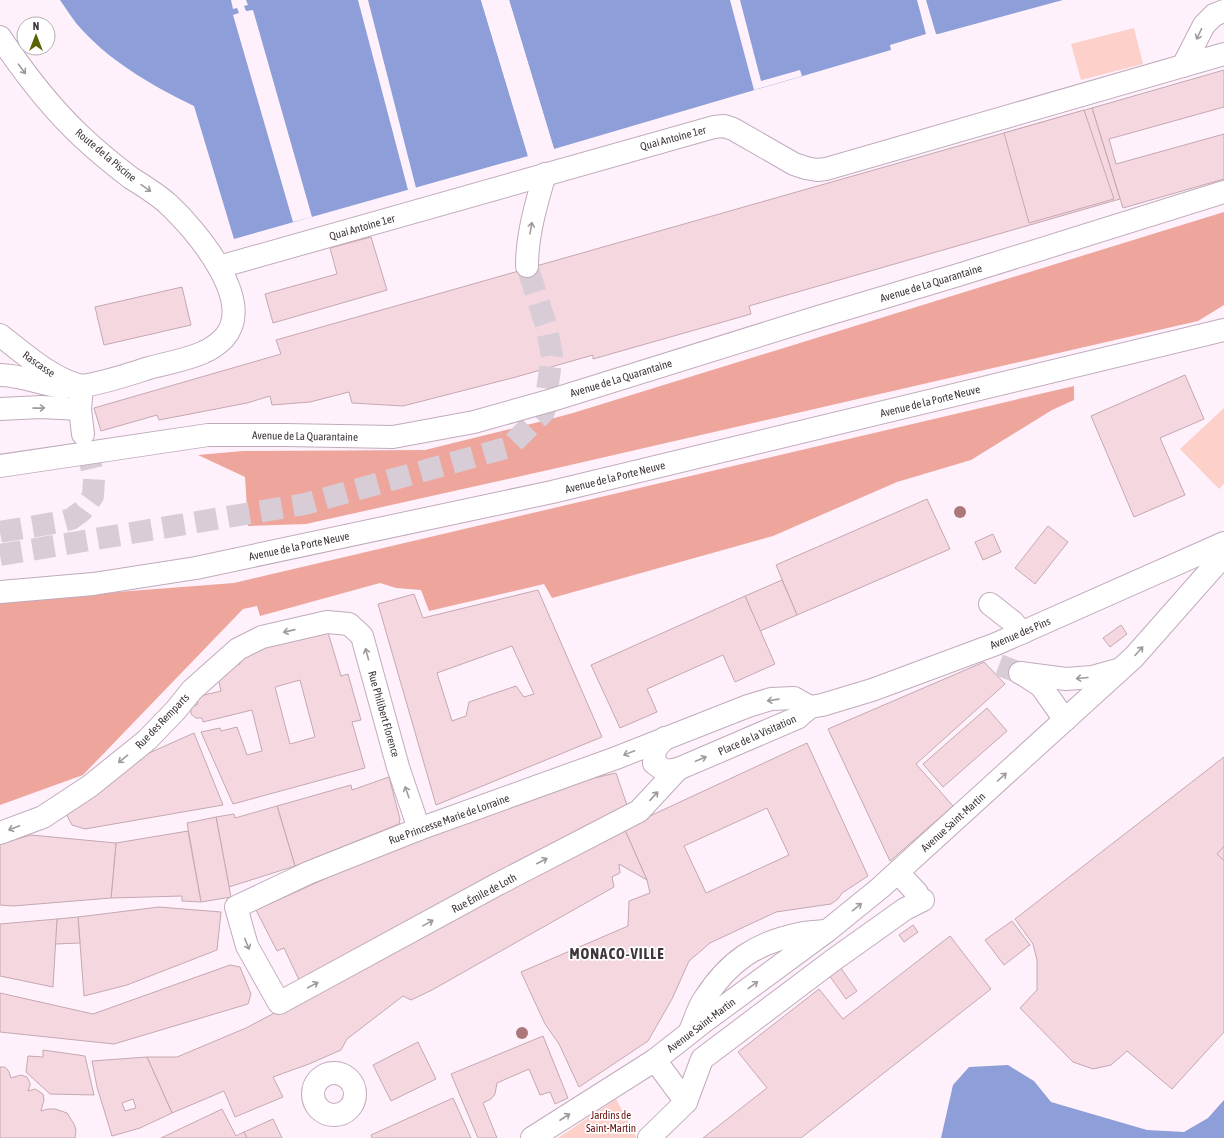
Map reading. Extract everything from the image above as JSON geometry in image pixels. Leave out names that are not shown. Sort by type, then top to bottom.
[{"type":"street","points":[[1183,66],[1204,25],[1214,15],[1224,11]]},
{"type":"street","name":"Route de la Piscine","points":[[0,37],[30,79],[82,137],[120,170],[167,203],[196,235],[219,267]]},
{"type":"street","points":[[1183,66],[1224,54]]},
{"type":"street","name":"Quai Antoine 1er","points":[[219,267],[701,130],[724,126],[733,129],[794,164],[817,170],[826,169],[1183,66]]},
{"type":"street","points":[[527,266],[535,207],[545,174]]},
{"type":"street","name":"Avenue de La Quarantaine","points":[[0,466],[208,435],[393,437],[474,422],[552,400],[1224,192]]},
{"type":"street","points":[[3,375],[27,379],[56,387],[82,386],[204,352],[225,337],[233,320],[234,312],[230,291],[219,267]]},
{"type":"street","name":"Avenue de la Porte Neuve","points":[[0,592],[93,584],[196,568],[552,492],[1224,330]]},
{"type":"street","points":[[3,375],[12,370],[18,355],[8,341]]},
{"type":"street","name":"Rascasse","points":[[8,341],[64,380],[71,384],[82,386]]},
{"type":"street","points":[[82,386],[80,409],[83,434]]},
{"type":"street","points":[[0,410],[41,407],[80,409]]},
{"type":"street","name":"Avenue des Pins","points":[[810,707],[822,705],[872,690],[1022,633],[1224,542]]},
{"type":"street","name":"Avenue Saint-Martin","points":[[532,1138],[655,1060],[690,1032],[821,935],[880,888],[1134,657],[1224,555]]},
{"type":"street","points":[[990,604],[1013,622],[1022,633]]},
{"type":"street","name":"Rue Philibert Florence","points":[[327,622],[349,624],[362,636],[398,767],[419,829]]},
{"type":"street","name":"Rue des Remparts","points":[[0,833],[43,817],[90,786],[147,740],[192,690],[238,649],[262,637],[327,622]]},
{"type":"street","points":[[1064,720],[1041,686],[1020,673],[1066,679],[1092,677],[1120,669]]},
{"type":"street","name":"Place de la Visitation","points":[[794,698],[810,707],[797,718],[678,769],[665,771],[654,763],[655,749],[665,738],[748,706],[771,699],[794,698]]},
{"type":"street","name":"Rue Princesse Marie de Lorraine","points":[[236,907],[308,873],[419,829],[616,758],[665,738]]},
{"type":"street","name":"Rue Émile de Loth","points":[[236,907],[247,946],[279,1003],[496,885],[640,811],[678,769]]},
{"type":"street","points":[[649,1138],[686,1102],[702,1059],[832,961],[905,909],[921,900],[904,879]]},
{"type":"street","points":[[690,1032],[704,999],[724,973],[744,955],[769,942],[800,933],[821,935],[832,961]]},
{"type":"street","name":"Avenue Saint-Martin","points":[[655,1060],[686,1102]]},
{"type":"green space","points":[[1134,28],[1143,64],[1081,80],[1071,44]]},
{"type":"green space","points":[[1224,408],[1224,484],[1219,489],[1180,449]]},
{"type":"green space","name":"Jardins de Saint-Martin","points":[[616,1099],[637,1138],[558,1138]]},
{"type":"shaded area","points":[[1224,212],[1224,305],[1198,321],[306,524],[248,526],[245,477],[198,455],[243,451],[425,450],[573,413]]},
{"type":"shaded area","points":[[1074,386],[1074,400],[1052,410],[971,460],[897,482],[773,536],[552,598],[544,584],[429,611],[421,590],[396,588],[380,583],[260,616],[257,606],[243,609],[83,775],[0,805],[0,601],[234,583]]},
{"type":"water","points":[[60,0],[481,0],[528,156],[234,239],[194,106],[146,80],[101,49],[76,23]]},
{"type":"water","points":[[509,0],[1063,0],[938,34],[926,34],[890,45],[891,50],[554,149]]},
{"type":"water","points":[[1008,1065],[1034,1081],[1051,1102],[1147,1130],[1184,1132],[1208,1118],[1224,1100],[1224,1138],[941,1138],[953,1085],[969,1067]]},
{"type":"pier","points":[[231,0],[246,0],[248,5],[244,6],[246,11],[253,10],[312,217],[293,222],[233,15],[239,13],[237,8],[233,9]]},
{"type":"pier","points":[[358,0],[368,0],[416,188],[408,190]]},
{"type":"pier","points":[[481,0],[483,0],[530,155],[528,156]]},
{"type":"pier","points":[[507,0],[509,0],[554,149],[552,149]]},
{"type":"pier","points":[[730,0],[740,0],[761,81],[800,70],[802,76],[754,90]]},
{"type":"pier","points":[[917,0],[926,0],[936,34],[926,34]]},
{"type":"building","points":[[1224,70],[1224,107],[1109,139],[1116,164],[1224,134],[1224,179],[1123,208],[1092,108]]},
{"type":"building","points":[[1092,108],[1120,199],[749,306],[751,314],[593,359],[593,355],[516,377],[403,406],[352,403],[349,392],[310,402],[272,405],[270,396],[247,403],[159,420],[157,415],[101,431],[94,408],[281,354],[276,340]]},
{"type":"building","points":[[1084,110],[1114,199],[1029,223],[1004,133]]},
{"type":"building","points":[[371,237],[387,290],[273,323],[265,294],[337,274],[330,248]]},
{"type":"building","points":[[182,287],[191,325],[104,345],[95,307]]},
{"type":"building","points":[[1185,375],[1204,419],[1160,438],[1185,495],[1134,517],[1091,416]]},
{"type":"building","points":[[927,499],[950,549],[797,615],[776,565]]},
{"type":"building","points":[[1048,526],[1068,542],[1035,584],[1015,568]]},
{"type":"building","points":[[993,534],[1001,552],[983,560],[975,542]]},
{"type":"building","points":[[782,580],[797,615],[760,631],[745,596]]},
{"type":"building","points":[[538,590],[602,737],[436,805],[378,604],[414,594],[423,618]],"holes":[[[512,646],[534,694],[524,697],[516,686],[469,702],[466,716],[452,721],[437,673]]]},
{"type":"building","points":[[745,596],[775,664],[735,682],[723,655],[647,689],[657,712],[620,728],[591,665]]},
{"type":"building","points":[[1121,625],[1127,634],[1110,647],[1103,638]]},
{"type":"building","points":[[327,629],[341,676],[348,674],[361,720],[352,722],[365,768],[233,804],[201,732],[220,728],[221,731],[237,727],[247,755],[262,751],[252,710],[203,722],[202,718],[196,718],[191,714],[191,708],[198,704],[196,697],[221,691],[217,673],[219,669],[240,664],[238,654]],"holes":[[[300,680],[315,737],[290,744],[275,687]]]},
{"type":"building","points":[[984,662],[1005,684],[916,764],[953,806],[890,861],[828,729]]},
{"type":"building","points":[[987,708],[1007,731],[943,787],[923,764]]},
{"type":"building","points":[[194,733],[223,805],[85,829],[72,825],[63,808],[147,754]]},
{"type":"building","points":[[807,743],[868,876],[842,893],[838,899],[831,904],[776,912],[710,943],[689,961],[672,999],[648,1041],[579,1087],[559,1044],[545,1024],[521,972],[628,926],[629,901],[650,893],[647,880],[624,828]],"holes":[[[767,808],[789,855],[706,893],[684,846]]]},
{"type":"building","points":[[1224,757],[1224,1032],[1172,1089],[1127,1051],[1111,1065],[1093,1069],[1073,1062],[1020,1008],[1037,990],[1037,960],[1033,944],[1015,919]]},
{"type":"building","points":[[616,773],[628,808],[301,984],[284,948],[277,951],[256,910],[351,867],[560,786]]},
{"type":"building","points":[[389,777],[400,819],[399,824],[295,866],[277,806],[351,785],[352,790]]},
{"type":"building","points":[[277,806],[295,866],[229,887],[216,817],[234,814],[235,818]]},
{"type":"building","points":[[216,817],[231,897],[201,902],[187,823]]},
{"type":"building","points":[[624,828],[647,880],[619,864],[620,873],[612,877],[614,887],[432,990],[411,1000],[403,996],[347,1039],[341,1050],[309,1064],[273,1077],[283,1097],[235,1117],[224,1091],[172,1113],[147,1057],[177,1057],[246,1028]]},
{"type":"building","points":[[188,831],[201,902],[182,901],[182,896],[111,898],[116,843]]},
{"type":"building","points":[[31,835],[116,843],[111,898],[13,906],[0,905],[0,844]]},
{"type":"building","points":[[1224,846],[1224,861],[1217,854]]},
{"type":"building","points":[[159,907],[221,912],[217,950],[127,985],[84,996],[78,917]]},
{"type":"building","points":[[78,917],[80,943],[55,944],[57,919]]},
{"type":"building","points":[[57,919],[53,987],[0,976],[0,924]]},
{"type":"building","points":[[1012,921],[1030,945],[1004,965],[985,940]]},
{"type":"building","points":[[913,925],[918,932],[904,942],[899,935]]},
{"type":"building","points":[[950,936],[991,989],[801,1138],[703,1138],[767,1088],[738,1052],[819,989],[843,1019]]},
{"type":"building","points":[[230,965],[240,967],[251,994],[248,1004],[114,1044],[0,1032],[0,993],[93,1014]]},
{"type":"building","points":[[840,967],[857,991],[846,999],[829,975]]},
{"type":"building","points":[[543,1036],[568,1098],[555,1104],[550,1092],[540,1095],[529,1069],[497,1083],[495,1094],[491,1099],[483,1103],[497,1138],[478,1138],[451,1074]]},
{"type":"building","points":[[418,1042],[436,1079],[391,1101],[373,1065]]},
{"type":"building","points":[[43,1050],[85,1056],[94,1095],[50,1094],[26,1072],[28,1056],[43,1057]]},
{"type":"building","points":[[147,1057],[172,1113],[140,1128],[112,1136],[97,1087],[92,1061]],"holes":[[[133,1099],[136,1108],[125,1111],[122,1103]]]},
{"type":"building","points":[[0,1067],[5,1067],[7,1069],[11,1078],[21,1075],[27,1077],[30,1083],[28,1091],[35,1089],[43,1094],[44,1100],[41,1111],[55,1109],[67,1113],[76,1130],[75,1138],[0,1138]]},
{"type":"building","points":[[453,1098],[471,1138],[372,1138],[371,1135]]},
{"type":"building","points":[[222,1109],[236,1136],[244,1132],[247,1138],[161,1138]]},
{"type":"building","points":[[273,1119],[282,1138],[247,1138],[244,1132]]},
{"type":"tunnel","points":[[0,555],[305,504],[509,447],[544,412],[552,355],[546,325],[527,266]]},
{"type":"tunnel","points":[[0,532],[60,522],[71,519],[82,511],[93,496],[94,479],[84,435]]},
{"type":"tunnel","points":[[999,665],[1020,673]]},
{"type":"district","name":"MONACO-VILLE","points":[[617,954]]}]
